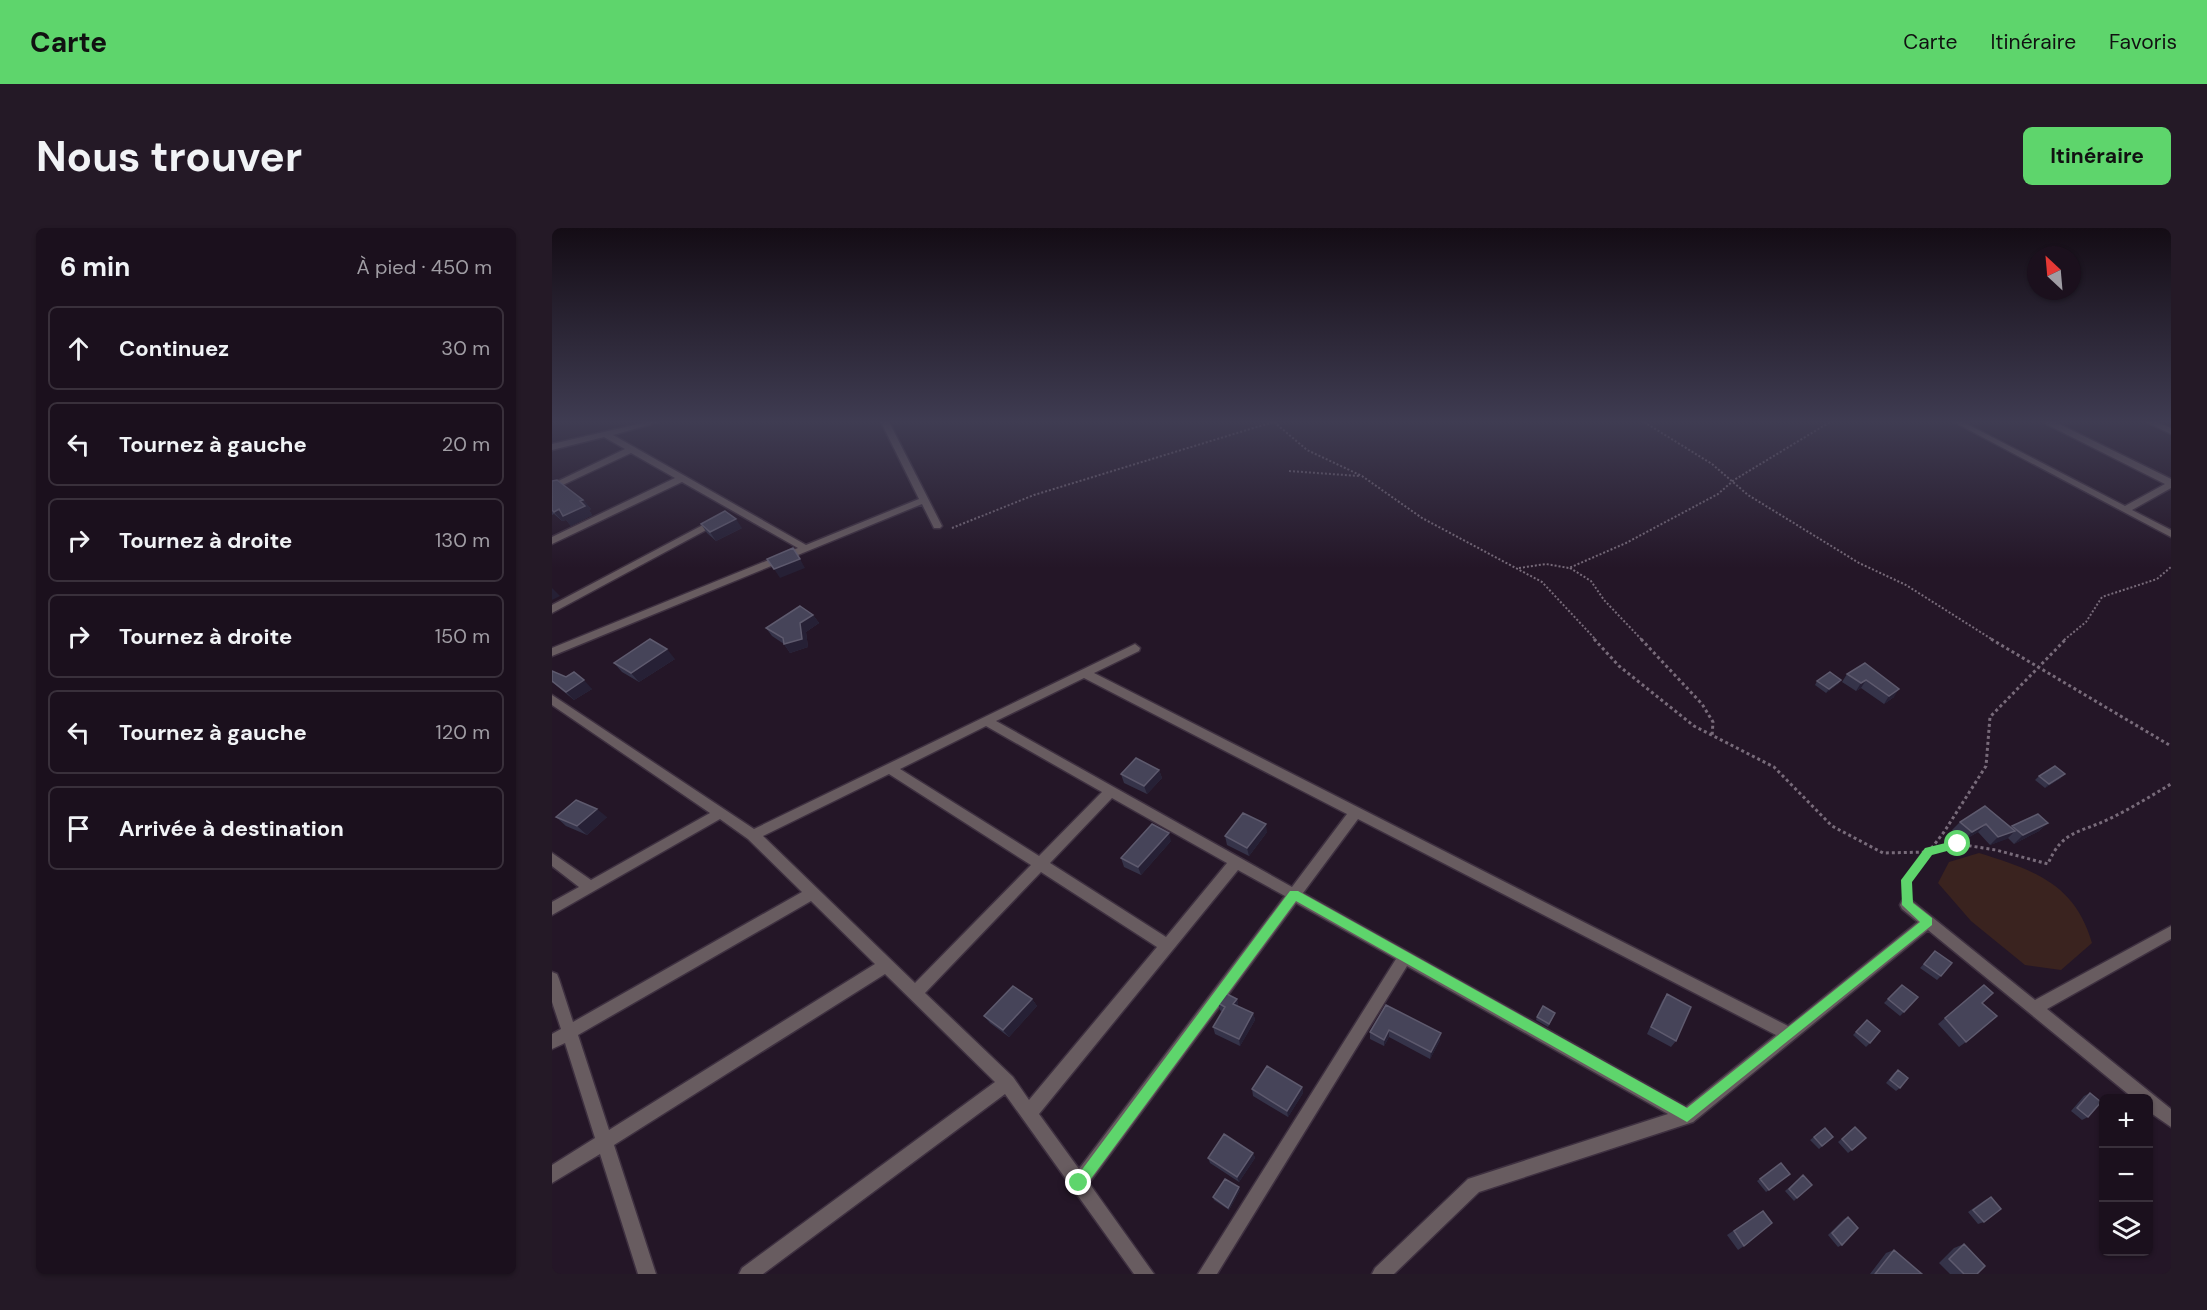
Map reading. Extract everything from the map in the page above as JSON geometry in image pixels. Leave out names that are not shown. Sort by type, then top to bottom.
[{"type":"street","points":[[552,487],[586,471]]},
{"type":"street","points":[[670,471],[806,548]]},
{"type":"street","points":[[909,471],[937,526]]},
{"type":"street","points":[[2051,471],[2171,534]]},
{"type":"street","points":[[2145,471],[2171,484]]},
{"type":"street","points":[[552,541],[682,478]]},
{"type":"street","points":[[2125,510],[2171,484]]},
{"type":"street","points":[[552,652],[924,500]]},
{"type":"street","points":[[552,609],[738,510]]},
{"type":"street","points":[[753,835],[1135,648]]},
{"type":"street","points":[[1084,673],[1789,1034]]},
{"type":"street","points":[[552,699],[753,835],[1007,1083],[1145,1274]]},
{"type":"street","points":[[986,721],[1687,1116]]},
{"type":"street","points":[[889,768],[1167,945]]},
{"type":"street","points":[[915,993],[1111,791]]},
{"type":"street","points":[[1079,1183],[1356,812]]},
{"type":"street","points":[[552,909],[720,813]]},
{"type":"street","points":[[552,859],[590,887]]},
{"type":"street","points":[[1029,1113],[1236,862]]},
{"type":"street","points":[[552,1042],[812,893]]},
{"type":"street","points":[[1907,905],[2140,1094]]},
{"type":"street","points":[[1381,1274],[1474,1185],[1687,1116],[1928,922]]},
{"type":"street","points":[[2034,1008],[2171,932]]},
{"type":"street","points":[[1207,1274],[1405,957]]},
{"type":"street","points":[[552,1175],[886,965]]},
{"type":"street","points":[[552,979],[647,1274]]},
{"type":"street","points":[[748,1274],[1007,1083]]},
{"type":"street","points":[[2153,1105],[2171,1119]]},
{"type":"path","points":[[952,528],[1034,495],[1114,471]]},
{"type":"path","points":[[1289,471],[1362,476]]},
{"type":"path","points":[[1351,471],[1362,476],[1422,518],[1542,582],[1619,666],[1694,726],[1774,767],[1832,826],[1883,854],[1929,852],[1958,844],[1996,850],[2048,864],[2055,847],[2072,833],[2109,819],[2171,784]]},
{"type":"path","points":[[1722,471],[1749,495],[1859,563],[1906,585],[2037,668],[2171,746]]},
{"type":"path","points":[[1569,567],[1636,538],[1718,494],[1749,471]]},
{"type":"path","points":[[1517,568],[1546,564],[1569,567],[1591,581],[1604,600],[1702,704],[1713,723],[1712,736]]},
{"type":"path","points":[[1907,905],[1907,880],[1929,852],[1986,766],[1990,717],[1997,707],[2077,628],[2086,622],[2102,597],[2157,579],[2171,567]]},
{"type":"shaded area","points":[[1979,853],[2034,873],[2063,893],[2075,906],[2092,943],[2061,970],[2025,965],[1971,921],[1938,883],[1949,862]]},
{"type":"building","points":[[557,480],[583,500],[580,501],[585,506],[563,516],[559,509],[554,512],[552,510],[552,481]]},
{"type":"building","points":[[725,511],[736,519],[710,532],[701,524]]},
{"type":"building","points":[[793,548],[800,559],[774,569],[767,559]]},
{"type":"building","points":[[800,606],[813,615],[800,623],[802,639],[784,644],[783,638],[766,628]]},
{"type":"building","points":[[650,639],[667,649],[631,673],[614,663]]},
{"type":"building","points":[[1865,663],[1899,689],[1889,696],[1866,680],[1861,683],[1847,674]]},
{"type":"building","points":[[552,671],[566,677],[574,672],[584,680],[566,692],[552,681]]},
{"type":"building","points":[[1830,672],[1841,680],[1829,689],[1817,681]]},
{"type":"building","points":[[1136,758],[1159,770],[1144,786],[1121,774]]},
{"type":"building","points":[[2055,766],[2065,774],[2049,784],[2039,776]]},
{"type":"building","points":[[576,800],[597,809],[577,826],[556,817]]},
{"type":"building","points":[[1985,806],[2015,831],[1998,837],[1986,824],[1972,832],[1960,822]]},
{"type":"building","points":[[1243,813],[1266,824],[1247,848],[1225,836]]},
{"type":"building","points":[[2038,814],[2048,823],[2023,835],[2012,826]]},
{"type":"building","points":[[1152,824],[1169,833],[1138,867],[1121,858]]},
{"type":"building","points":[[1935,951],[1952,963],[1941,976],[1924,964]]},
{"type":"building","points":[[1902,985],[1918,997],[1904,1012],[1888,999]]},
{"type":"building","points":[[1984,985],[1993,993],[1982,1003],[1997,1016],[1966,1042],[1945,1018]]},
{"type":"building","points":[[1013,986],[1032,999],[1003,1030],[984,1016]]},
{"type":"building","points":[[1225,993],[1237,999],[1233,1004],[1253,1013],[1239,1039],[1213,1027],[1225,1007],[1218,1003]]},
{"type":"building","points":[[1667,994],[1691,1007],[1676,1041],[1651,1027]]},
{"type":"building","points":[[1386,1005],[1441,1033],[1431,1052],[1389,1030],[1384,1040],[1370,1032]]},
{"type":"building","points":[[1543,1006],[1555,1013],[1549,1024],[1537,1017]]},
{"type":"building","points":[[1867,1020],[1880,1031],[1870,1043],[1856,1032]]},
{"type":"building","points":[[1267,1066],[1302,1087],[1287,1111],[1252,1089]]},
{"type":"building","points":[[1898,1070],[1908,1078],[1900,1088],[1890,1080]]},
{"type":"building","points":[[2090,1093],[2099,1100],[2099,1104],[2088,1117],[2077,1108]]},
{"type":"building","points":[[1855,1127],[1866,1138],[1852,1150],[1842,1139]]},
{"type":"building","points":[[1825,1128],[1833,1137],[1822,1146],[1814,1137]]},
{"type":"building","points":[[1224,1134],[1253,1153],[1237,1177],[1208,1158]]},
{"type":"building","points":[[1781,1163],[1790,1174],[1769,1190],[1760,1179]]},
{"type":"building","points":[[1803,1175],[1812,1185],[1797,1198],[1789,1189]]},
{"type":"building","points":[[1225,1179],[1239,1187],[1228,1208],[1213,1197]]},
{"type":"building","points":[[1991,1197],[2001,1209],[1984,1222],[1973,1210]]},
{"type":"building","points":[[1763,1211],[1772,1223],[1744,1246],[1734,1231]]},
{"type":"building","points":[[1848,1217],[1858,1228],[1842,1245],[1832,1233]]},
{"type":"building","points":[[1964,1244],[1985,1266],[1977,1274],[1964,1274],[1949,1259]]},
{"type":"building","points":[[1894,1250],[1922,1274],[1875,1274]]},
{"type":"route","points":[[1079,1183],[1294,894],[1687,1116],[1928,922],[1907,905],[1907,880],[1929,852],[1958,844]]}]
